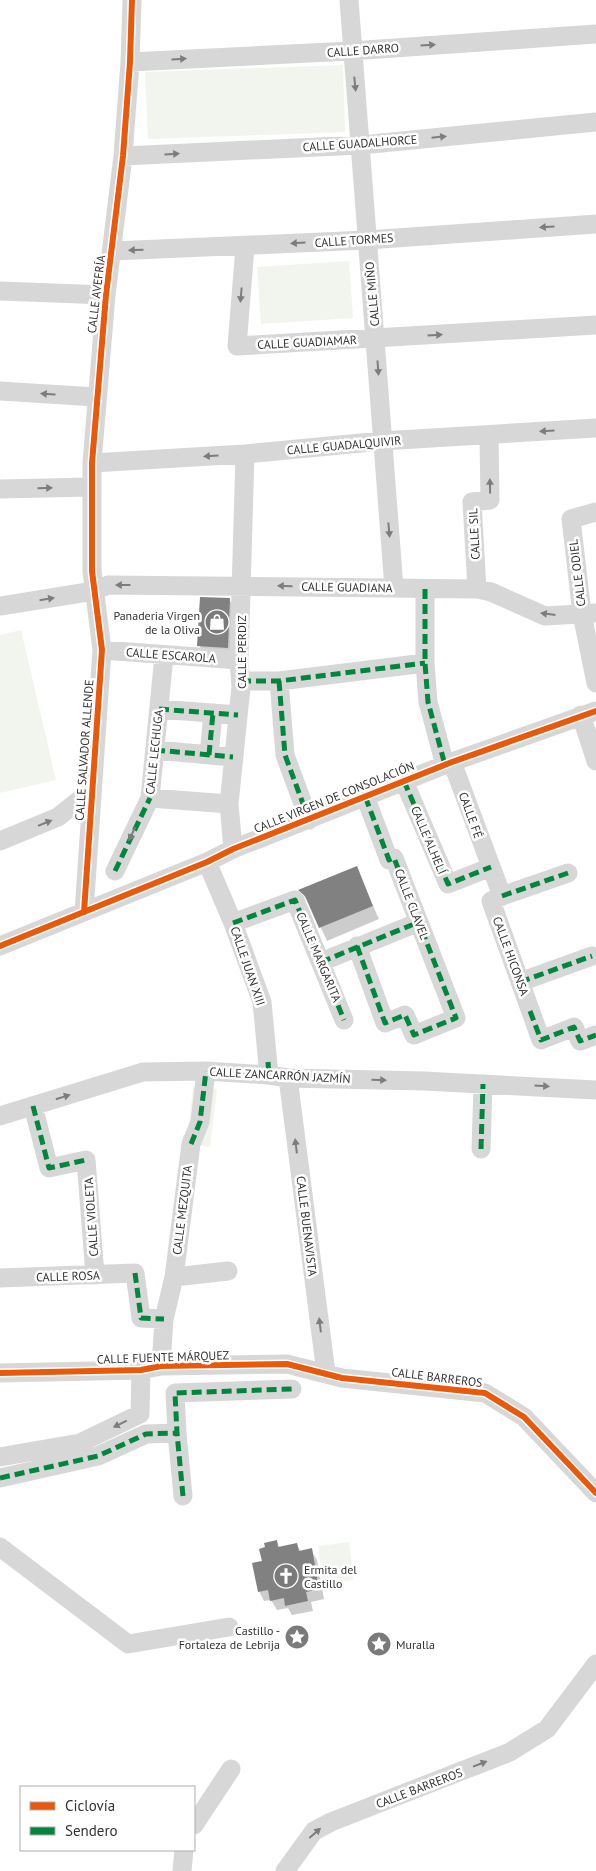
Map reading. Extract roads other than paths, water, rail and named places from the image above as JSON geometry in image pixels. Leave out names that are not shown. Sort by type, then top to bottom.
[{"type":"street","name":"CALLE MIÑO","points":[[349,0],[351,51],[361,145],[394,588]]},
{"type":"street","name":"CALLE AVEFRÍA","points":[[94,591],[91,487],[96,397],[123,156],[130,62],[131,1]]},
{"type":"street","name":"CALLE DARRO","points":[[130,62],[351,51],[596,34]]},
{"type":"street","name":"CALLE GUADALHORCE","points":[[123,156],[361,145],[596,122]]},
{"type":"street","name":"CALLE TORMES","points":[[113,251],[367,240],[596,224]]},
{"type":"street","name":"CALLE GUADIAMAR","points":[[245,246],[237,346],[596,325]]},
{"type":"street","points":[[0,290],[106,295]]},
{"type":"street","points":[[0,391],[96,397]]},
{"type":"street","name":"CALLE GUADALQUIVIR","points":[[92,463],[245,454],[382,441],[596,428]]},
{"type":"street","name":"CALLE SIL","points":[[477,588],[472,502],[490,500],[489,436]]},
{"type":"street","name":"CALLE PERDIZ","points":[[233,849],[229,804],[241,681],[239,660],[245,454]]},
{"type":"street","points":[[0,489],[91,487]]},
{"type":"street","name":"CALLE ODIEL","points":[[596,512],[571,519],[589,613],[596,682]]},
{"type":"street","name":"CALLE GUADIANA","points":[[0,606],[94,591],[108,586],[477,588],[492,592],[545,616],[589,613]]},
{"type":"street","name":"CALLE FÉ","points":[[425,589],[425,663],[428,702],[449,764],[491,867],[496,899]]},
{"type":"street","name":"CALLE SALVADOR ALLENDE","points":[[84,912],[102,650],[94,591]]},
{"type":"street","name":"CALLE ESCAROLA","points":[[102,650],[239,660]]},
{"type":"street","name":"CALLE LECHUGA","points":[[114,871],[150,798],[164,656]]},
{"type":"street","points":[[241,681],[280,681],[425,663]]},
{"type":"street","points":[[280,681],[285,755],[309,820]]},
{"type":"street","points":[[159,709],[238,715]]},
{"type":"street","points":[[209,755],[213,713]]},
{"type":"street","points":[[589,713],[596,760]]},
{"type":"street","name":"CALLE VIRGEN DE CONSOLACIÓN","points":[[0,946],[365,796],[589,713]]},
{"type":"street","points":[[155,750],[234,757]]},
{"type":"street","name":"CALLE ALHELÍ","points":[[404,781],[448,884],[491,867]]},
{"type":"street","points":[[0,841],[58,817],[92,790]]},
{"type":"street","name":"CALLE CLAVEL","points":[[357,946],[385,1023],[405,1015],[414,1035],[456,1018],[394,858],[389,860],[365,796]]},
{"type":"street","points":[[150,798],[229,804]]},
{"type":"street","name":"CALLE JUAN XIII","points":[[207,862],[233,923],[262,1002],[268,1069]]},
{"type":"street","points":[[496,899],[568,873]]},
{"type":"street","name":"CALLE HICONSA","points":[[496,899],[520,982],[542,1040],[574,1027],[580,1041],[596,1035]]},
{"type":"street","name":"CALLE MARGARITA","points":[[233,923],[295,900],[344,1020]]},
{"type":"street","points":[[321,962],[419,922]]},
{"type":"street","points":[[520,982],[592,956]]},
{"type":"street","name":"CALLE ZANCARRÓN JAZMÍN","points":[[0,1116],[143,1072],[268,1069],[288,1078],[483,1084],[596,1090]]},
{"type":"street","name":"CALLE MEZQUITA","points":[[161,1366],[164,1319],[174,1277],[191,1144],[200,1122],[206,1071]]},
{"type":"street","name":"CALLE BUENAVISTA","points":[[288,1078],[326,1373]]},
{"type":"street","points":[[481,1148],[483,1084]]},
{"type":"street","name":"CALLE VIOLETA","points":[[33,1106],[49,1168],[86,1160],[95,1275]]},
{"type":"street","points":[[174,1277],[228,1271]]},
{"type":"street","name":"CALLE ROSA","points":[[0,1278],[136,1273],[141,1318],[164,1319]]},
{"type":"street","name":"CALLE FUENTE MÁRQUEZ","points":[[0,1373],[141,1370],[161,1366],[287,1364],[326,1373]]},
{"type":"street","points":[[0,1457],[80,1443],[140,1414],[141,1370]]},
{"type":"street","name":"CALLE BARREROS","points":[[326,1373],[342,1378],[484,1392],[524,1417],[596,1493]]},
{"type":"street","points":[[183,1496],[177,1433],[176,1393],[292,1389]]},
{"type":"street","points":[[0,1478],[98,1456],[146,1434],[177,1433]]},
{"type":"street","points":[[0,1547],[128,1644],[229,1626]]},
{"type":"street","name":"CALLE BARREROS","points":[[287,1870],[314,1831],[332,1822],[510,1752],[547,1729],[596,1664]]},
{"type":"street","points":[[195,1823],[231,1769]]},
{"type":"street","points":[[182,1871],[184,1851]]},
{"type":"place","name":"Panaderia Virgen de la Oliva","points":[[217,622]]},
{"type":"place","name":"Ermita del Castillo","points":[[286,1576]]},
{"type":"place","name":"Castillo - Fortaleza de Lebrija","points":[[297,1637]]},
{"type":"place","name":"Muralla","points":[[379,1644]]}]
